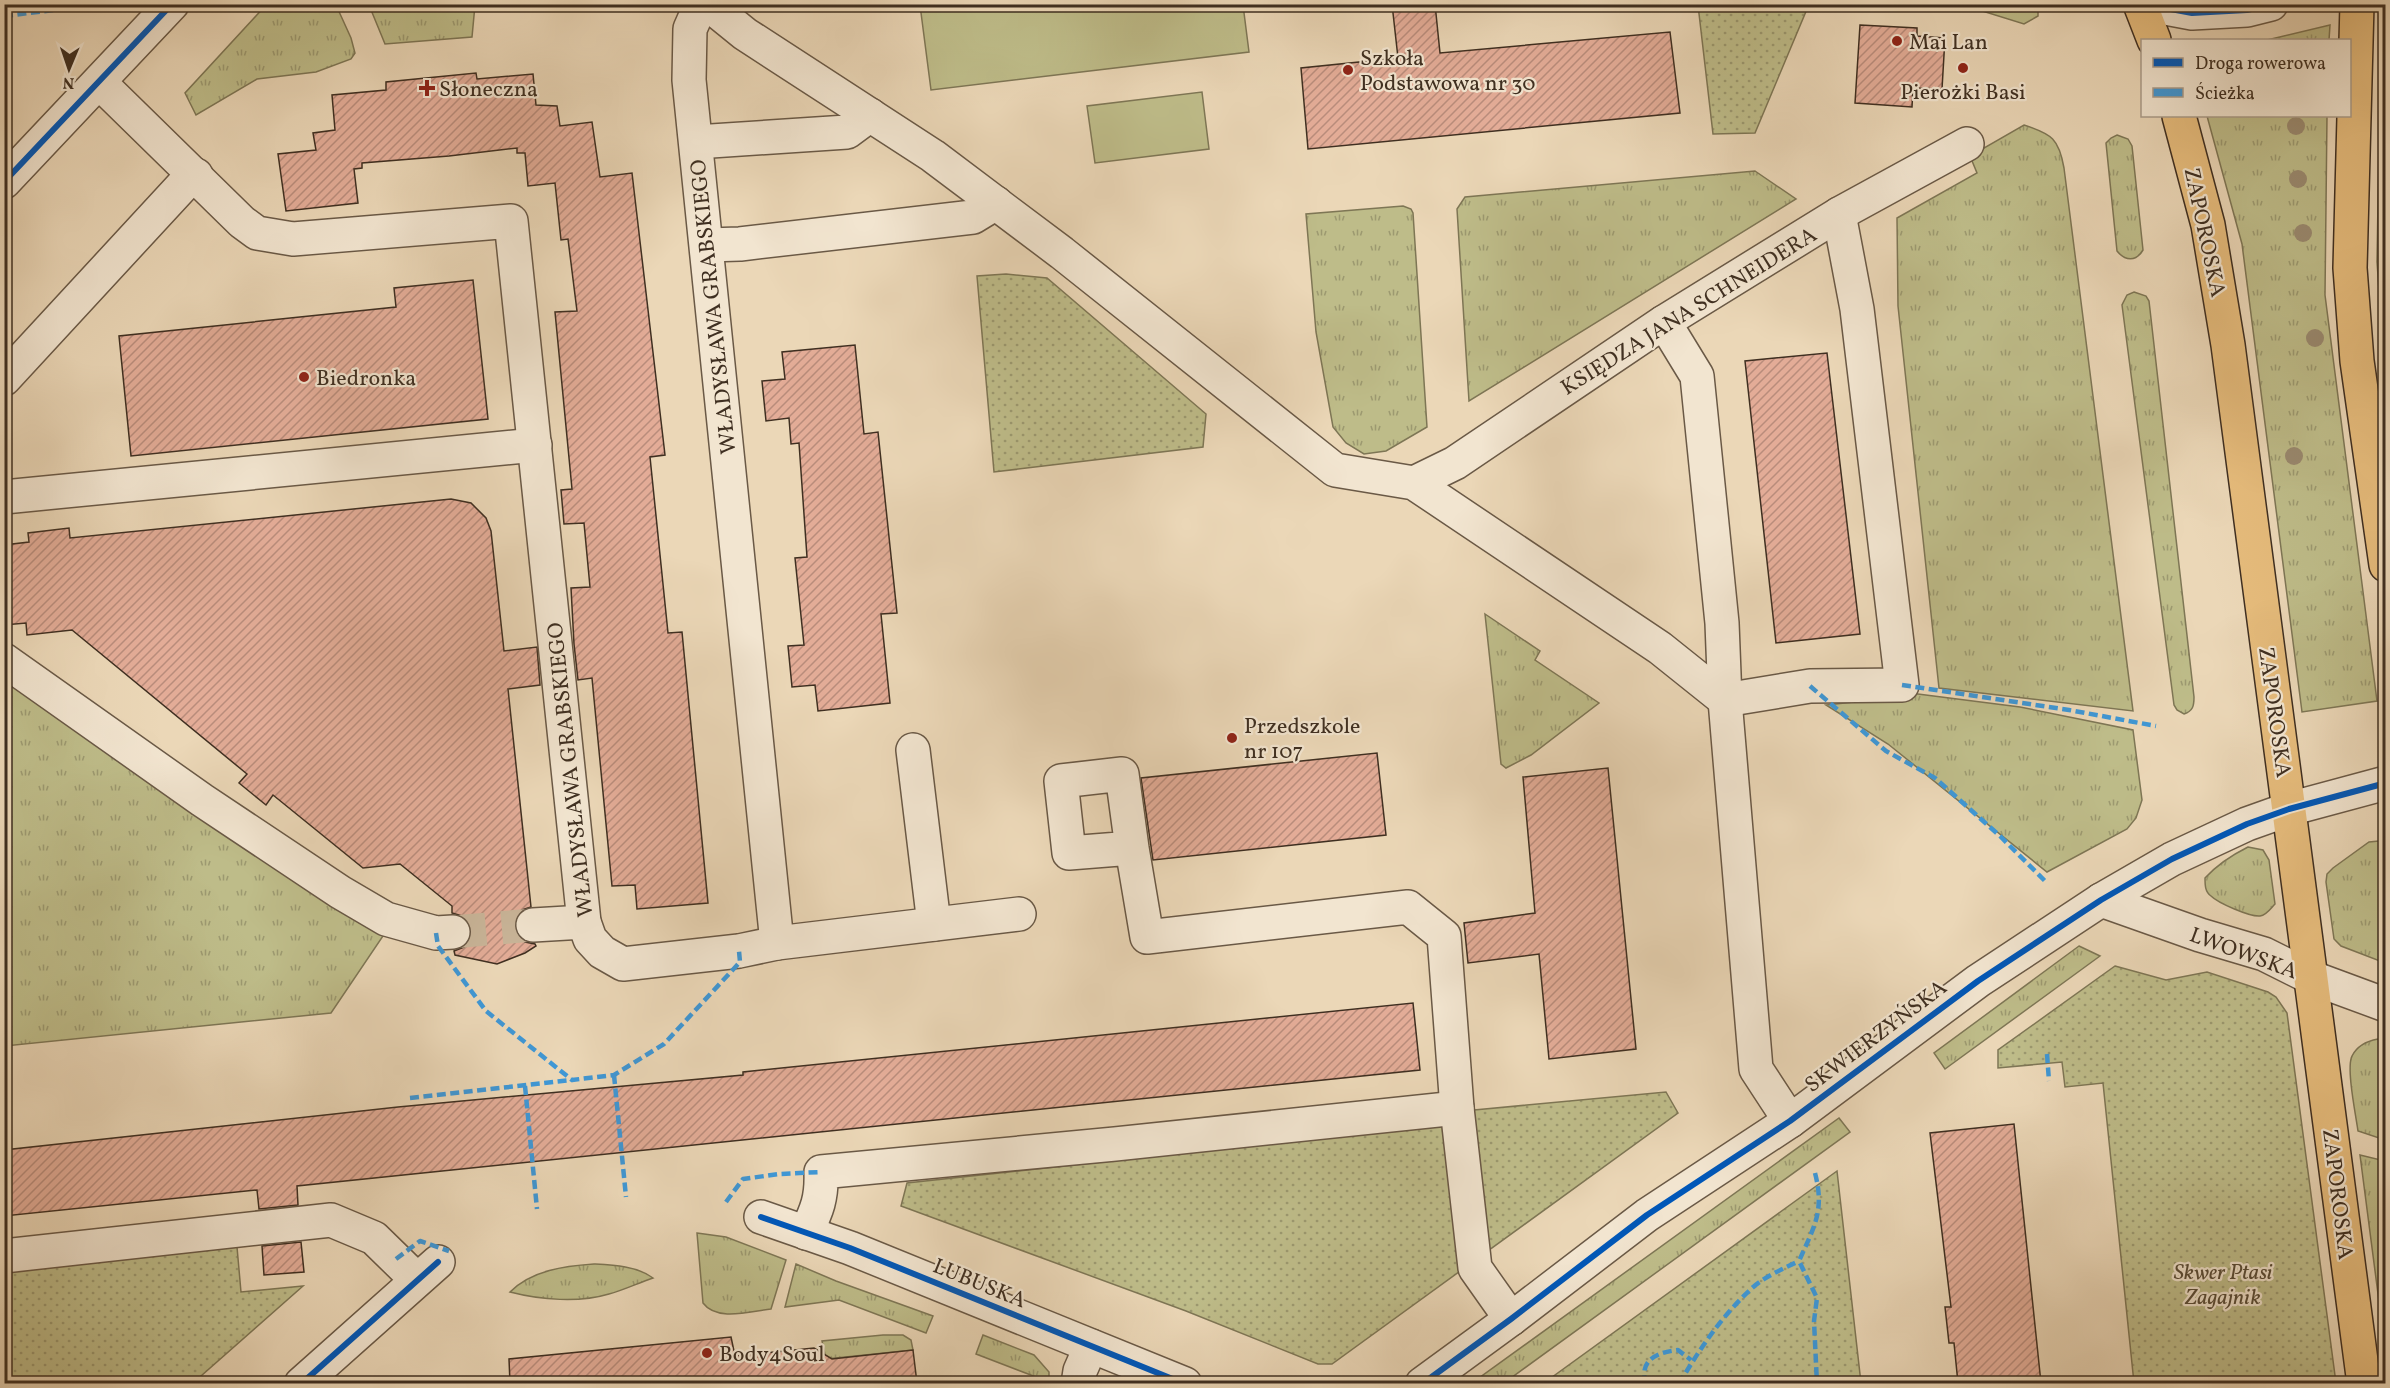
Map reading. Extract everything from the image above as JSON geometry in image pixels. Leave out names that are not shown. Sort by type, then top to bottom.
[{"type":"main road","points":[[2142,4],[2154,39]]},
{"type":"main road","points":[[2357,4],[2350,268],[2357,361],[2385,565]]},
{"type":"main road","name":"ZAPOROSKA","points":[[2180,117],[2208,225],[2228,345],[2364,1383]]},
{"type":"street","points":[[4,182],[100,83],[172,4]]},
{"type":"street","name":"WŁADYSŁAWA GRABSKIEGO","points":[[100,83],[257,233],[292,240],[511,220],[584,922],[590,939],[602,952],[623,964],[728,953],[777,943],[689,80],[690,29],[701,4]]},
{"type":"street","points":[[708,4],[745,34],[933,156],[1335,470],[1414,483],[1660,648],[1725,700],[1810,686],[1902,685],[1857,309],[1839,214]]},
{"type":"street","points":[[2142,4],[2192,14],[2247,10],[2271,4]]},
{"type":"street","points":[[696,142],[847,132],[870,115]]},
{"type":"street","name":"KSIĘDZA JANA SCHNEIDERA","points":[[1414,483],[1455,463],[1664,322],[1839,214],[1967,144]]},
{"type":"street","points":[[4,379],[196,175]]},
{"type":"street","points":[[707,245],[740,244],[973,217],[996,203]]},
{"type":"street","points":[[1664,322],[1697,376],[1722,623],[1725,700],[1756,1069],[1790,1121]]},
{"type":"street","points":[[4,497],[535,445]]},
{"type":"street","points":[[4,660],[202,800],[340,892],[386,919],[436,933],[453,932]]},
{"type":"street","points":[[914,750],[934,924]]},
{"type":"street","name":"SKWIERZYŃSKA","points":[[1422,1383],[1647,1215],[1790,1121],[1978,981],[2101,900],[2172,859],[2247,824],[2289,808],[2385,783]]},
{"type":"street","points":[[1132,848],[1147,937],[1408,907],[1444,936],[1457,1108],[1475,1268],[1510,1319]]},
{"type":"street","name":"LWOWSKA","points":[[2101,900],[2200,935],[2264,954],[2310,977],[2385,1005]]},
{"type":"street","points":[[777,943],[1018,914]]},
{"type":"street","points":[[533,925],[584,922]]},
{"type":"street","points":[[806,1233],[818,1208],[822,1190],[821,1172],[1457,1108]]},
{"type":"street","name":"LUBUSKA","points":[[761,1217],[850,1248],[1185,1383]]},
{"type":"street","points":[[4,1256],[331,1220],[374,1238],[427,1271],[306,1382]]},
{"type":"street","points":[[1078,1383],[1080,1371],[1091,1346]]},
{"type":"green space","points":[[1797,4],[1807,9],[1755,133],[1713,134],[1698,5]]},
{"type":"green space","points":[[266,5],[336,5],[351,38],[355,53],[351,59],[316,72],[257,79],[196,115],[185,93]]},
{"type":"green space","points":[[369,5],[475,5],[472,37],[385,44]]},
{"type":"green space","points":[[920,5],[1243,5],[1249,52],[931,90]]},
{"type":"green space","points":[[1963,5],[2026,5],[2038,10],[2038,16],[2024,24]]},
{"type":"green space","points":[[2330,25],[2329,39],[2271,39]]},
{"type":"green space","points":[[2380,80],[2386,83],[2385,374],[2377,262]]},
{"type":"green space","points":[[1202,92],[1209,149],[1095,163],[1087,106]]},
{"type":"green space","points":[[2207,117],[2327,117],[2325,295],[2377,701],[2302,712],[2242,244]]},
{"type":"green space","points":[[2024,125],[2041,131],[2053,139],[2060,150],[2064,168],[2133,711],[1939,688],[1898,306],[1897,218],[1977,173],[1970,156]]},
{"type":"green space","points":[[2117,135],[2128,139],[2132,146],[2143,250],[2137,257],[2130,259],[2123,257],[2117,251],[2106,143]]},
{"type":"green space","points":[[1755,171],[1796,199],[1469,401],[1457,209],[1465,197]]},
{"type":"green space","points":[[1403,206],[1411,209],[1413,213],[1427,427],[1386,451],[1364,454],[1346,443],[1333,427],[1316,332],[1306,214]]},
{"type":"green space","points":[[1006,274],[1047,278],[1206,414],[1203,447],[994,472],[977,276]]},
{"type":"green space","points":[[2134,292],[2146,296],[2149,301],[2194,697],[2192,708],[2184,714],[2174,705],[2122,305],[2127,295]]},
{"type":"green space","points":[[1485,614],[1540,651],[1535,660],[1599,703],[1531,755],[1506,768],[1501,764]]},
{"type":"green space","points":[[4,675],[383,936],[331,1013],[5,1046]]},
{"type":"green space","points":[[1910,693],[2020,707],[2133,730],[2142,800],[2136,818],[2127,829],[2047,872],[1888,744],[1826,705],[1910,696]]},
{"type":"green space","points":[[2369,842],[2385,843],[2385,963],[2341,946],[2334,939],[2326,882],[2327,874],[2333,868]]},
{"type":"green space","points":[[2248,847],[2263,850],[2269,860],[2275,904],[2267,913],[2260,916],[2242,912],[2220,902],[2209,894],[2205,886],[2205,878],[2231,857]]},
{"type":"green space","points":[[2079,946],[2100,956],[1945,1069],[1934,1053]]},
{"type":"green space","name":"Skwer Ptasi Zagajnik","points":[[2115,966],[2166,980],[2207,972],[2268,992],[2276,997],[2287,1013],[2336,1383],[2134,1383],[2103,1083],[2065,1087],[2062,1062],[1998,1068],[1998,1050]]},
{"type":"green space","points":[[2378,1039],[2385,1040],[2385,1140],[2358,1131],[2350,1071],[2350,1062],[2354,1052],[2363,1044]]},
{"type":"green space","points":[[1666,1092],[1678,1113],[1332,1364],[1318,1364],[1186,1311],[901,1206],[907,1183],[1400,1130],[1474,1110]]},
{"type":"green space","points":[[1839,1118],[1850,1132],[1504,1383],[1472,1383]]},
{"type":"green space","points":[[2360,1155],[2385,1161],[2385,1348]]},
{"type":"green space","points":[[1837,1171],[1861,1383],[1544,1383]]},
{"type":"green space","points":[[697,1233],[726,1237],[786,1260],[771,1309],[725,1314],[709,1309],[703,1303]]},
{"type":"green space","points":[[237,1247],[241,1292],[303,1286],[193,1383],[5,1384],[5,1270]]},
{"type":"green space","points":[[594,1264],[632,1269],[653,1278],[615,1292],[585,1299],[547,1299],[510,1292],[539,1274],[560,1268]]},
{"type":"green space","points":[[796,1264],[933,1316],[926,1333],[839,1300],[785,1307]]},
{"type":"green space","points":[[903,1335],[911,1340],[913,1350],[826,1359],[822,1341]]},
{"type":"green space","points":[[983,1335],[1034,1355],[1049,1372],[1049,1382],[976,1354]]},
{"type":"building","points":[[1392,4],[1435,4],[1440,53],[1670,32],[1680,113],[1308,149],[1301,68],[1398,58]]},
{"type":"building","points":[[1860,25],[1917,28],[1917,36],[1945,38],[1942,89],[1913,88],[1912,107],[1855,103]]},
{"type":"building","points":[[476,73],[477,79],[533,74],[536,105],[557,106],[560,126],[592,122],[600,177],[632,173],[665,455],[650,457],[668,633],[682,632],[708,903],[637,909],[635,885],[612,886],[592,678],[578,680],[574,644],[571,588],[590,587],[584,523],[564,524],[561,490],[572,489],[555,312],[577,311],[568,239],[561,240],[555,183],[528,186],[525,153],[517,153],[517,148],[362,163],[362,168],[354,169],[358,203],[286,211],[278,154],[316,150],[313,133],[335,130],[332,95],[386,90],[386,82]]},
{"type":"building","name":"Biedronka","points":[[473,280],[488,419],[131,456],[119,336],[396,307],[394,288]]},
{"type":"building","points":[[855,345],[864,434],[878,432],[897,613],[881,614],[890,703],[818,711],[815,685],[792,687],[788,646],[804,645],[795,558],[807,557],[799,443],[791,444],[789,418],[766,421],[762,381],[785,379],[782,352]]},
{"type":"building","points":[[1827,353],[1860,634],[1776,643],[1745,361]]},
{"type":"building","points":[[451,499],[471,503],[486,518],[491,531],[504,651],[537,647],[540,685],[508,689],[531,907],[522,910],[517,916],[514,927],[518,936],[525,942],[536,946],[497,964],[455,955],[454,951],[464,947],[470,940],[472,931],[469,922],[462,916],[452,913],[452,906],[400,864],[363,868],[273,795],[266,805],[239,783],[247,774],[72,630],[27,635],[26,623],[4,625],[4,545],[29,542],[28,533],[69,528],[70,538]]},
{"type":"building","points":[[1377,753],[1386,835],[1153,860],[1141,778]]},
{"type":"building","points":[[1608,768],[1636,1049],[1549,1059],[1539,954],[1468,963],[1464,923],[1535,913],[1523,777]]},
{"type":"building","points":[[1413,1003],[1420,1070],[297,1186],[298,1205],[259,1209],[257,1190],[4,1216],[4,1150],[398,1107],[743,1075],[743,1072]]},
{"type":"building","points":[[2014,1124],[2041,1383],[1958,1383],[1954,1343],[1949,1343],[1945,1307],[1951,1307],[1930,1133]]},
{"type":"building","points":[[301,1242],[304,1272],[264,1275],[262,1246]]},
{"type":"building","points":[[731,1337],[735,1356],[814,1348],[832,1359],[913,1350],[917,1383],[510,1383],[509,1359]]},
{"type":"tunnel","points":[[453,932],[533,925]]},
{"type":"marked path","points":[[4,16],[54,10]]},
{"type":"marked path","points":[[1902,685],[2069,710],[2156,726]]},
{"type":"marked path","points":[[1810,686],[1886,751],[1935,778],[2000,836],[2045,881]]},
{"type":"marked path","points":[[436,933],[438,946],[486,1011],[572,1080],[614,1075],[664,1044],[740,962],[739,951]]},
{"type":"marked path","points":[[2047,1054],[2049,1081]]},
{"type":"marked path","points":[[614,1075],[626,1197]]},
{"type":"marked path","points":[[410,1098],[572,1080]]},
{"type":"marked path","points":[[525,1086],[537,1209]]},
{"type":"marked path","points":[[726,1202],[743,1179],[821,1172]]},
{"type":"marked path","points":[[1815,1173],[1818,1186],[1818,1209],[1813,1228],[1799,1261],[1817,1298],[1814,1321],[1817,1384]]},
{"type":"marked path","points":[[396,1259],[420,1241],[449,1251]]},
{"type":"marked path","points":[[1679,1384],[1711,1334],[1739,1300],[1761,1281],[1799,1261]]},
{"type":"marked path","points":[[1646,1384],[1645,1368],[1657,1355],[1678,1350],[1691,1360]]},
{"type":"cycle path","points":[[4,182],[172,4]]},
{"type":"cycle path","points":[[2144,4],[2192,13],[2247,10],[2271,4]]},
{"type":"cycle path","points":[[1422,1384],[1647,1215],[1790,1121],[1978,981],[2101,900],[2172,859],[2247,824],[2289,809],[2386,783]]},
{"type":"cycle path","points":[[761,1217],[850,1248],[1185,1384]]},
{"type":"cycle path","points":[[301,1384],[438,1262]]},
{"type":"place","name":"Mai Lan","points":[[1897,41]]},
{"type":"place","name":"Pierożki Basi","points":[[1963,68]]},
{"type":"place","name":"Szkoła Podstawowa nr 30","points":[[1348,70]]},
{"type":"place","name":"Słoneczna","points":[[427,88]]},
{"type":"place","name":"Biedronka","points":[[304,377]]},
{"type":"place","name":"Przedszkole nr 107","points":[[1232,738]]},
{"type":"place","name":"Body4Soul","points":[[707,1353]]}]
